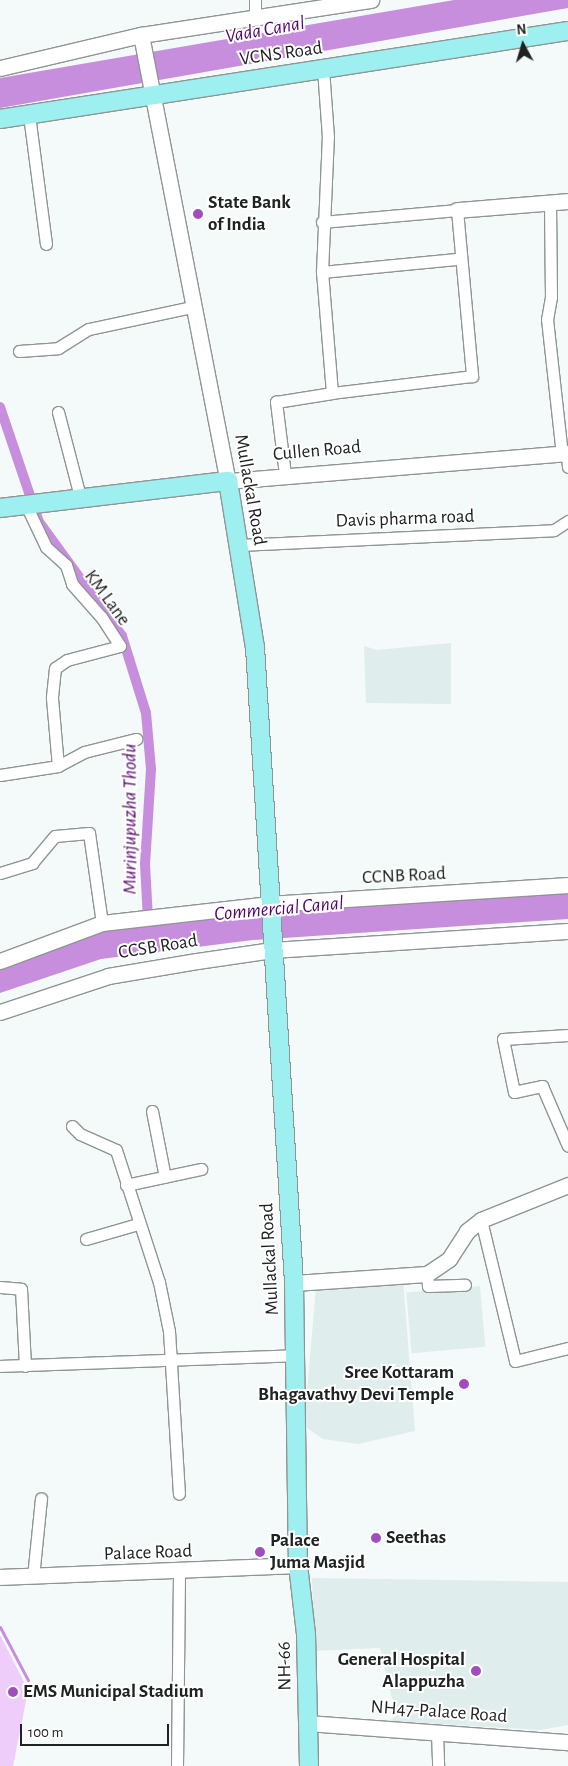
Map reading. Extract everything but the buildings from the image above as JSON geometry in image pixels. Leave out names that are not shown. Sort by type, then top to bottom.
[{"type":"main road","points":[[0,68],[141,38],[371,0]]},
{"type":"main road","name":"VCNS Road","points":[[0,119],[152,91],[324,70],[568,31]]},
{"type":"main road","name":"Mullackal Road","points":[[141,38],[240,545],[254,647],[268,906],[294,1283],[298,1565]]},
{"type":"main road","points":[[457,210],[568,201]]},
{"type":"main road","name":"Cullen Road","points":[[0,508],[81,500],[285,474],[566,457]]},
{"type":"main road","name":"CCNB Road","points":[[0,962],[102,922],[268,906],[568,885]]},
{"type":"main road","name":"CCSB Road","points":[[0,1012],[108,976],[272,948],[568,930]]},
{"type":"main road","points":[[294,1283],[426,1274],[449,1259],[467,1232],[482,1220],[568,1184]]},
{"type":"main road","name":"Palace Road","points":[[0,1577],[179,1573],[298,1565]]},
{"type":"main road","name":"NH-66","points":[[298,1565],[306,1634],[309,1766]]},
{"type":"main road","name":"NH47-Palace Road","points":[[307,1723],[568,1742]]},
{"type":"street","points":[[255,0],[255,18]]},
{"type":"street","points":[[324,70],[328,138],[322,222],[322,272],[332,393]]},
{"type":"street","points":[[29,115],[46,244]]},
{"type":"street","points":[[550,202],[551,297],[547,319],[566,457]]},
{"type":"street","points":[[285,474],[276,402],[332,393],[472,378],[458,259],[457,210],[322,222]]},
{"type":"street","points":[[322,272],[458,259]]},
{"type":"street","points":[[19,352],[58,348],[89,329],[192,307]]},
{"type":"street","points":[[58,412],[81,500]]},
{"type":"street","name":"KM Lane","points":[[33,505],[46,547],[66,565],[72,584],[102,618],[120,646],[67,660],[55,668],[52,690],[58,766]]},
{"type":"street","name":"Davis pharma road","points":[[240,545],[554,530],[568,521]]},
{"type":"street","points":[[0,775],[58,766],[93,749],[136,739]]},
{"type":"street","points":[[0,873],[32,863],[55,836],[90,833],[102,922]]},
{"type":"street","points":[[568,1035],[503,1040],[514,1092],[542,1086],[568,1146]]},
{"type":"street","points":[[152,1110],[165,1177]]},
{"type":"street","points":[[72,1126],[80,1134],[114,1146],[138,1224],[159,1282],[171,1360],[179,1494]]},
{"type":"street","points":[[126,1185],[201,1170]]},
{"type":"street","points":[[482,1220],[515,1361],[568,1348]]},
{"type":"street","points":[[86,1239],[138,1224]]},
{"type":"street","points":[[426,1274],[428,1286],[465,1285]]},
{"type":"street","points":[[0,1288],[21,1289],[25,1366]]},
{"type":"street","points":[[0,1366],[296,1355]]},
{"type":"street","points":[[33,1577],[41,1498]]},
{"type":"street","points":[[177,1766],[179,1573]]},
{"type":"street","points":[[437,1732],[438,1766]]},
{"type":"shaded area","points":[[454,0],[568,0],[568,8],[0,108],[0,78]]},
{"type":"shaded area","points":[[451,643],[451,704],[366,703],[364,646],[377,650]]},
{"type":"shaded area","points":[[568,891],[568,919],[253,940],[101,959],[0,993],[0,966],[101,932],[258,914]]},
{"type":"shaded area","points":[[403,1280],[415,1431],[358,1444],[323,1439],[304,1426],[316,1288]]},
{"type":"shaded area","points":[[480,1286],[485,1347],[412,1353],[406,1292]]},
{"type":"shaded area","name":"General Hospital Alappuzha","points":[[312,1578],[568,1582],[568,1725],[541,1730],[388,1721],[396,1716],[380,1648],[314,1651]]},
{"type":"shaded area","name":"EMS Municipal Stadium","points":[[0,1635],[24,1682],[26,1701],[13,1766],[0,1766]]},
{"type":"waterway","name":"Murinjupuzha Thodu","points":[[0,407],[39,522],[122,636],[146,713],[151,769],[145,864],[149,939]]},
{"type":"waterway","points":[[0,1627],[28,1680]]},
{"type":"place","name":"State Bank of India","points":[[198,214]]},
{"type":"place","name":"Sree Kottaram Bhagavathvy Devi Temple","points":[[464,1384]]},
{"type":"place","name":"Seethas","points":[[376,1538]]},
{"type":"place","name":"Palace Juma Masjid","points":[[260,1552]]},
{"type":"place","name":"General Hospital Alappuzha","points":[[476,1671]]},
{"type":"place","name":"EMS Municipal Stadium","points":[[13,1692]]},
{"type":"water label","name":"Vada Canal","points":[[265,30]]},
{"type":"water label","name":"Commercial Canal","points":[[279,909]]}]
